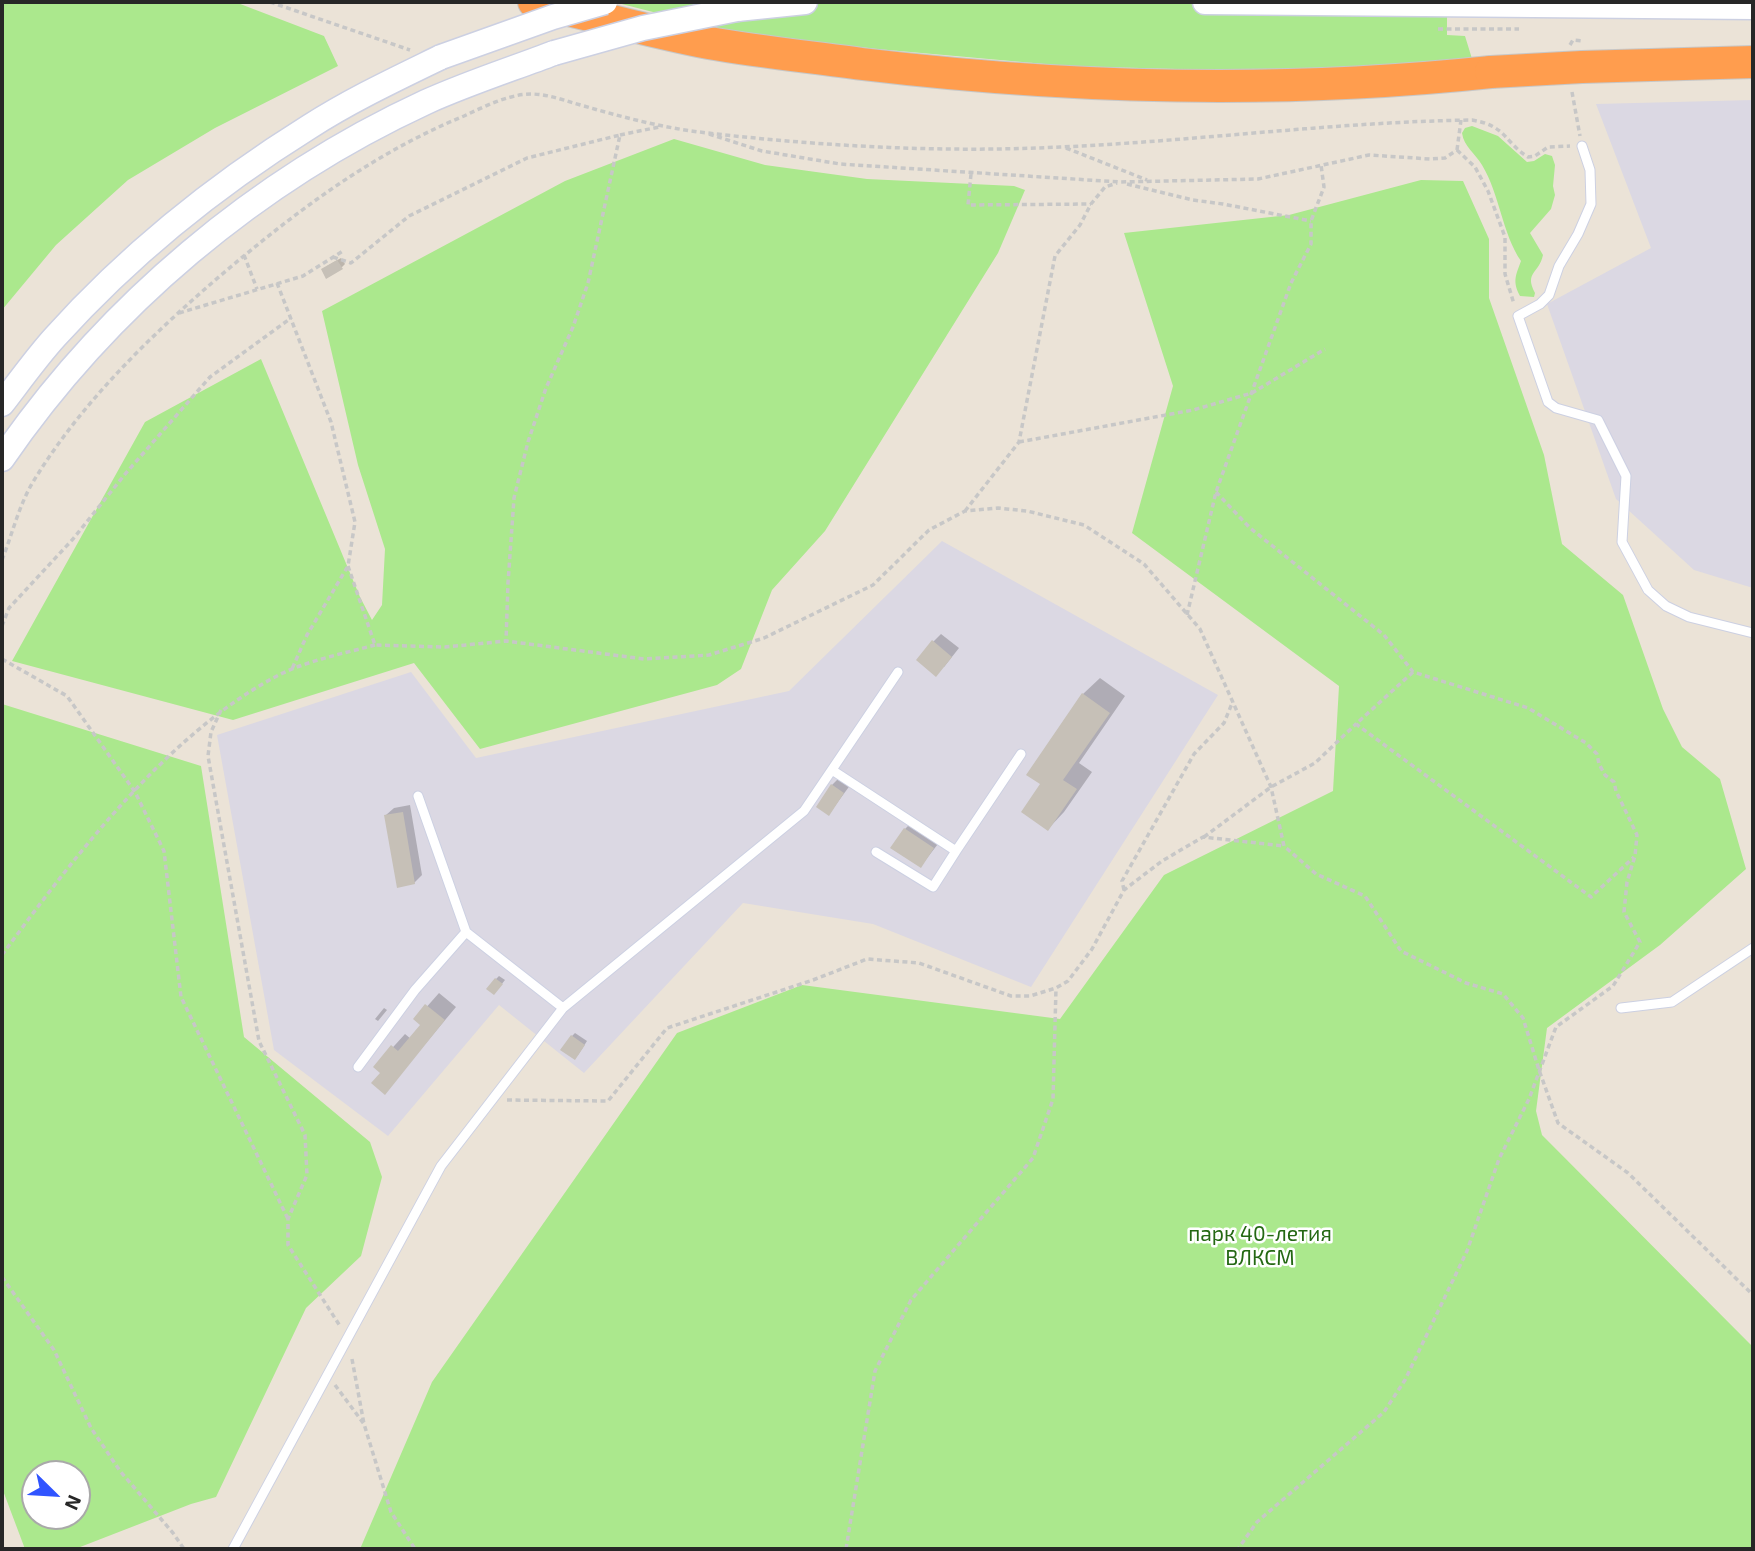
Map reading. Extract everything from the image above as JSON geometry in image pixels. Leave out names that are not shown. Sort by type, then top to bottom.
[{"type":"highway","points":[[534,2],[709,43],[926,72],[1192,88],[1290,87],[1397,82],[1491,72],[1582,67],[1753,62]]},
{"type":"main road","points":[[2,404],[54,338],[125,266],[210,195],[310,126],[430,55],[605,2]]},
{"type":"main road","points":[[2,460],[32,416],[91,347],[147,290],[198,245],[264,195],[343,146],[426,103],[554,52],[643,28],[737,9],[805,2]]},
{"type":"main road","points":[[1205,2],[1753,7]]},
{"type":"lane","points":[[1582,146],[1590,170],[1591,204],[1559,267],[1549,295],[1540,304],[1518,316],[1548,402],[1556,408],[1598,420],[1626,476],[1622,542],[1648,590],[1666,606],[1689,617],[1753,633]]},
{"type":"lane","points":[[233,1549],[441,1166],[563,1008],[804,811],[898,671]]},
{"type":"lane","points":[[876,852],[933,887],[1021,754]]},
{"type":"lane","points":[[832,770],[956,851]]},
{"type":"lane","points":[[418,796],[466,932],[563,1008]]},
{"type":"lane","points":[[358,1067],[415,990],[466,932]]},
{"type":"lane","points":[[1621,1008],[1672,1002],[1753,948]]},
{"type":"path","points":[[270,2],[430,55]]},
{"type":"path","points":[[1438,29],[1519,29]]},
{"type":"path","points":[[2,560],[30,485],[79,417],[177,313],[317,197],[371,162],[440,126],[509,97],[534,92],[662,127],[701,132],[822,144],[990,149],[1063,147],[1400,121],[1461,120],[1457,150],[1445,158],[1369,155],[1258,179],[1120,182],[840,164],[762,151],[701,132]]},
{"type":"path","points":[[333,257],[351,263],[409,216],[527,158],[662,127]]},
{"type":"path","points":[[506,641],[514,498],[528,442],[546,388],[573,327],[588,283],[620,135]]},
{"type":"path","points":[[1063,147],[1149,181]]},
{"type":"path","points":[[1457,150],[1475,167],[1488,191],[1501,226],[1505,237],[1505,274],[1518,316]]},
{"type":"path","points":[[1187,615],[1216,492],[1292,283],[1311,244],[1311,221],[1324,187],[1321,165]]},
{"type":"path","points":[[971,174],[968,205],[1091,204]]},
{"type":"path","points":[[965,511],[1019,442],[1055,256],[1105,187],[1120,182],[1193,201],[1311,221]]},
{"type":"path","points":[[177,313],[303,276],[343,251]]},
{"type":"path","points":[[244,255],[257,289]]},
{"type":"path","points":[[277,283],[331,422],[355,522],[348,566],[307,635],[292,669]]},
{"type":"path","points":[[2,626],[9,608],[73,539],[126,473],[210,377],[290,318]]},
{"type":"path","points":[[1019,442],[1193,410],[1252,393],[1325,349]]},
{"type":"path","points":[[1216,492],[1250,528],[1384,635],[1413,672],[1528,708],[1586,743],[1597,754],[1605,775],[1614,782],[1637,835],[1623,912],[1640,942],[1613,986],[1556,1027],[1529,1099],[1499,1159],[1467,1251],[1405,1380],[1384,1412],[1257,1522],[1238,1549]]},
{"type":"path","points":[[2,955],[64,871],[173,752],[221,710],[292,669],[375,645],[445,647],[506,641],[644,659],[709,656],[764,638],[873,585],[929,530],[965,511],[998,508],[1027,511],[1084,525],[1144,564],[1200,629],[1271,787],[1284,846]]},
{"type":"path","points":[[348,566],[375,645]]},
{"type":"path","points":[[2,659],[67,696],[135,792],[164,851],[181,996],[288,1219]]},
{"type":"path","points":[[492,1100],[608,1101],[667,1028],[813,980],[867,959],[919,963],[1011,996],[1030,996],[1056,988],[1068,981],[1092,949],[1124,890],[1271,787],[1315,763],[1413,672]]},
{"type":"path","points":[[1124,890],[1122,881],[1194,754],[1224,723],[1233,701]]},
{"type":"path","points":[[221,710],[211,732],[208,756],[259,1041],[305,1135],[307,1175],[288,1219],[288,1245],[348,1337],[365,1424],[391,1512],[415,1549]]},
{"type":"path","points":[[1356,724],[1591,897],[1635,856]]},
{"type":"path","points":[[1203,837],[1284,846],[1316,874],[1365,896],[1401,951],[1466,983],[1503,994],[1523,1018],[1559,1124],[1628,1173],[1753,1295]]},
{"type":"path","points":[[846,1549],[875,1371],[911,1300],[1033,1158],[1054,1099],[1056,988]]},
{"type":"path","points":[[2,1277],[54,1350],[91,1428],[120,1471],[184,1549]]},
{"type":"path","points":[[327,1375],[365,1424]]},
{"type":"shaded area","points":[[1753,100],[1753,588],[1694,570],[1616,499],[1547,304],[1651,248],[1596,104]]},
{"type":"shaded area","points":[[942,541],[1218,695],[1031,987],[873,924],[743,903],[584,1073],[499,1005],[388,1136],[274,1050],[217,735],[411,672],[476,758],[789,691]]},
{"type":"green space","points":[[2,2],[235,2],[324,36],[338,66],[215,128],[128,180],[56,245],[2,310]]},
{"type":"green space","points":[[614,2],[1447,2],[1447,35],[1465,36],[1473,62],[1247,71],[1067,66],[877,49],[731,32]]},
{"type":"green space","points":[[1472,126],[1498,136],[1527,162],[1545,154],[1552,156],[1555,165],[1555,195],[1551,209],[1530,233],[1543,255],[1531,281],[1534,297],[1520,296],[1516,286],[1521,261],[1509,238],[1488,177],[1463,138],[1465,128]]},
{"type":"green space","points":[[674,139],[765,165],[867,179],[1014,186],[1025,190],[998,253],[825,531],[772,590],[741,669],[717,685],[480,749],[414,663],[233,720],[12,661],[145,422],[261,359],[372,620],[382,605],[385,549],[358,465],[322,311],[565,181]]},
{"type":"green space","name":"парк 40-летия ВЛКСМ","points":[[1421,180],[1463,181],[1489,239],[1489,298],[1544,455],[1562,544],[1623,595],[1663,709],[1682,747],[1720,779],[1746,869],[1660,945],[1547,1028],[1536,1111],[1542,1135],[1753,1347],[1753,1549],[360,1549],[432,1382],[677,1033],[802,985],[1060,1019],[1164,875],[1333,791],[1339,686],[1132,533],[1173,386],[1124,233],[1289,215]]},
{"type":"green space","points":[[2,704],[201,766],[244,1037],[370,1142],[382,1177],[361,1256],[306,1308],[216,1497],[75,1549],[25,1549],[2,1488]]},
{"type":"building","points":[[337,260],[343,269],[326,279],[321,269]]},
{"type":"building","points":[[932,640],[952,657],[936,677],[916,660]]},
{"type":"building","points":[[1082,693],[1110,713],[1063,780],[1077,789],[1048,831],[1021,812],[1040,784],[1026,775]]},
{"type":"building","points":[[831,784],[844,793],[829,816],[816,807]]},
{"type":"building","points":[[403,812],[415,884],[397,888],[384,815]]},
{"type":"building","points":[[904,828],[934,848],[921,868],[890,848]]},
{"type":"building","points":[[495,978],[503,984],[494,995],[486,989]]},
{"type":"building","points":[[425,1004],[445,1020],[385,1095],[371,1083],[380,1073],[373,1067],[391,1045],[398,1051],[420,1025],[413,1019]]},
{"type":"building","points":[[571,1035],[585,1045],[575,1060],[560,1050]]}]
